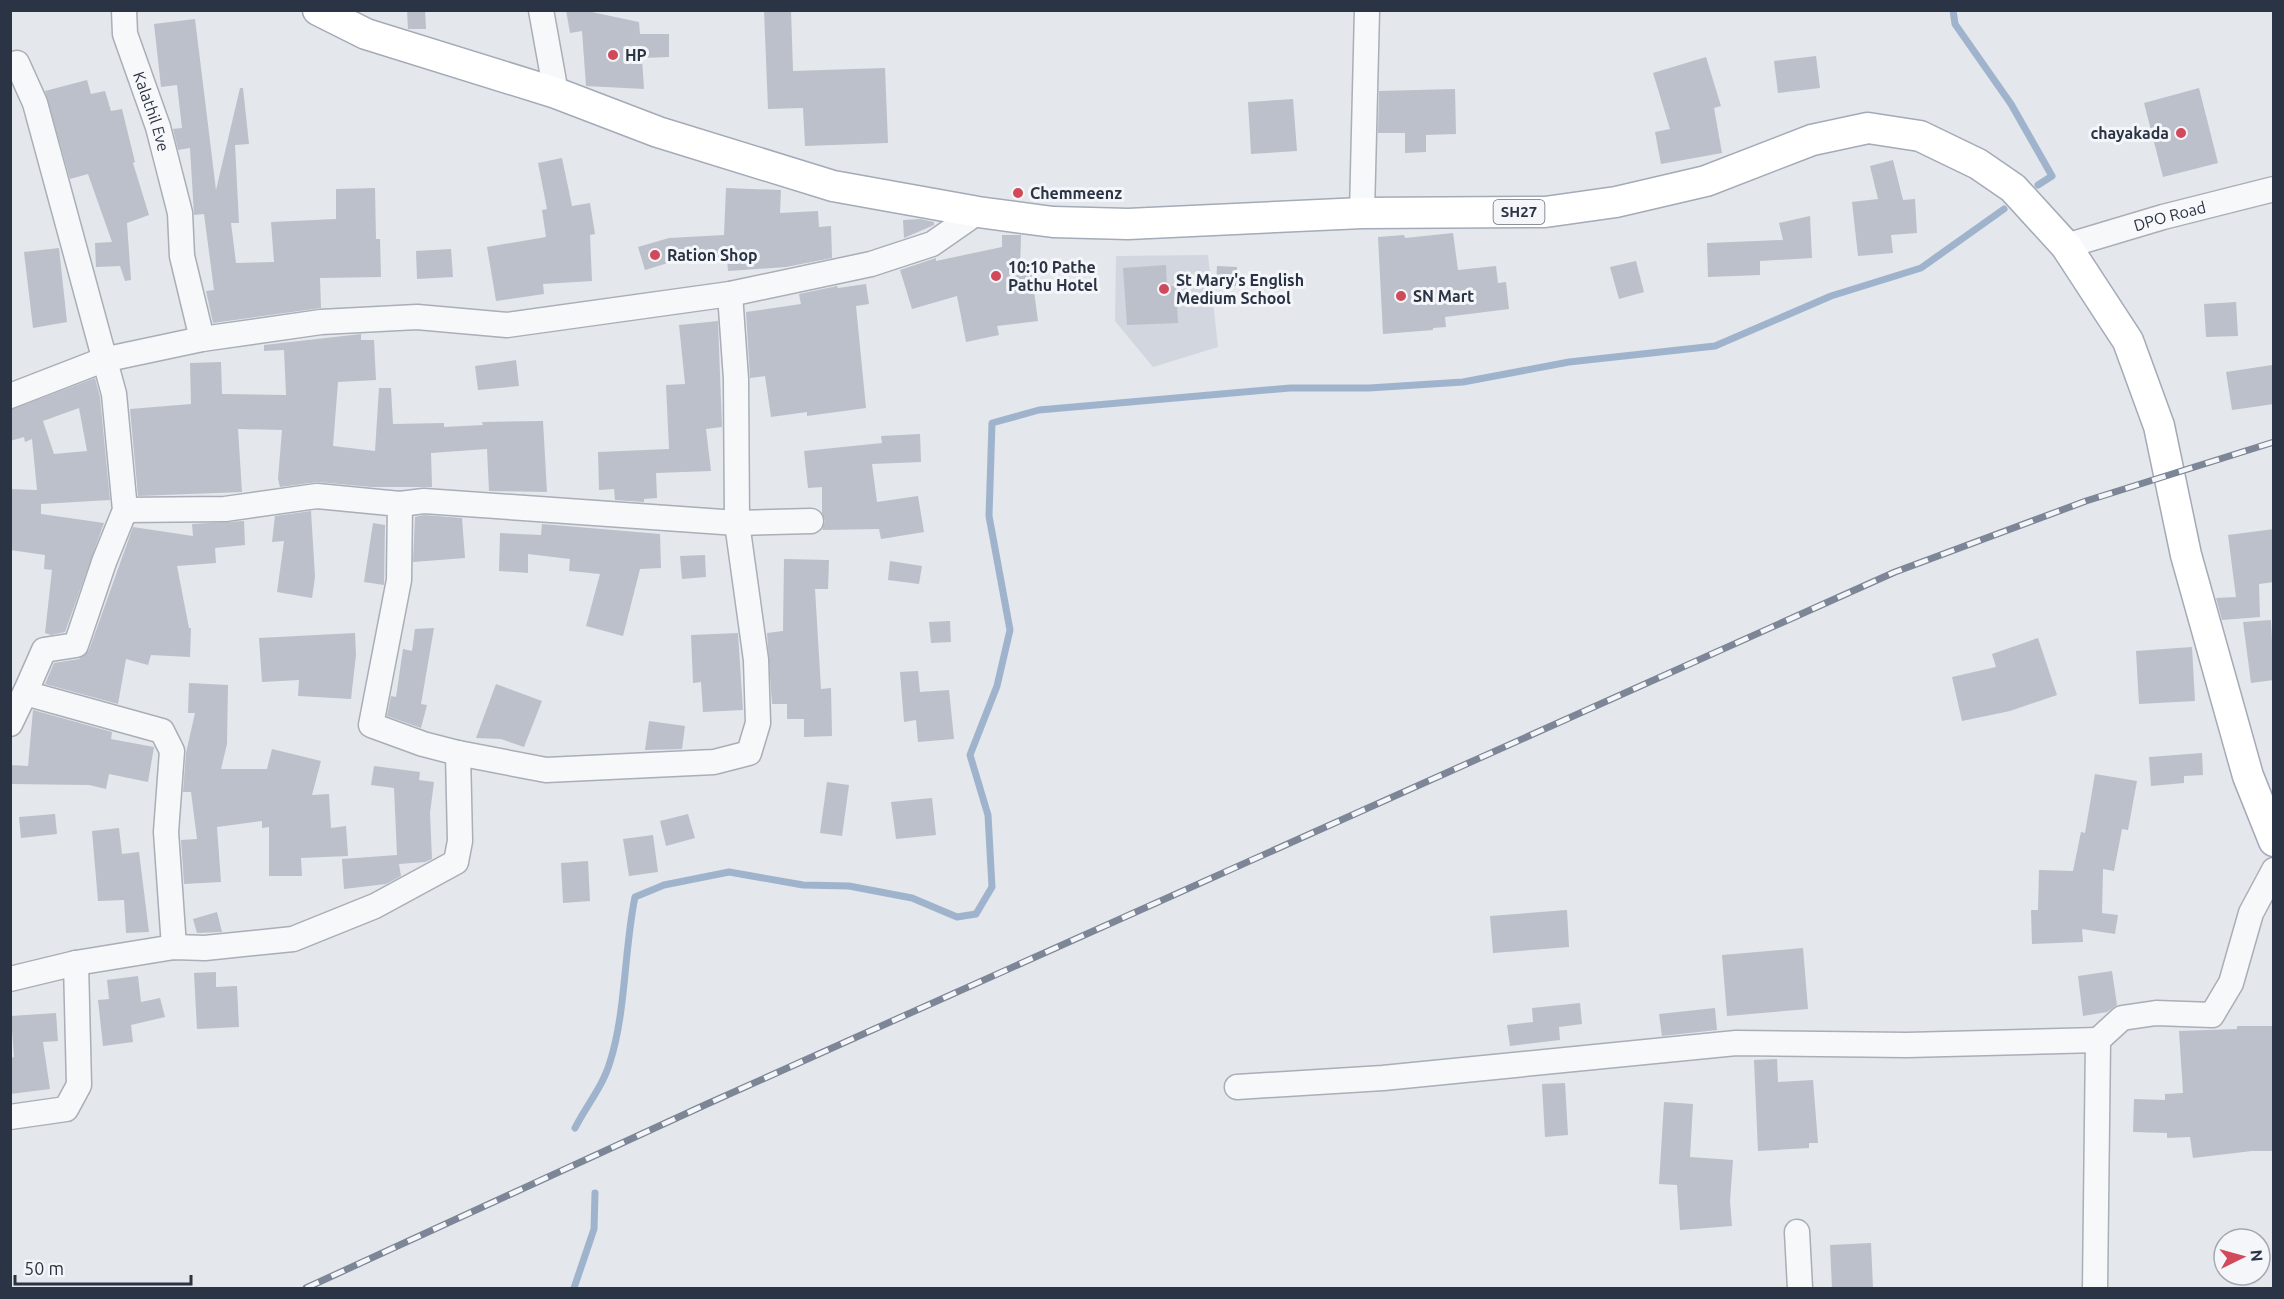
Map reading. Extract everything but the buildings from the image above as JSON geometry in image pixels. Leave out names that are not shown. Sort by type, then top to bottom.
[{"type":"main road","name":"SH27","points":[[318,10],[366,34],[556,93],[658,132],[833,186],[978,212],[1053,222],[1128,224],[1362,213],[1545,212],[1616,202],[1706,181],[1812,140],[1868,128],[1920,136],[1978,164],[2013,188],[2066,246],[2128,341],[2159,426],[2189,565],[2248,776],[2274,841]]},
{"type":"street","name":"Kalathil Eve","points":[[124,10],[125,34],[158,126],[180,213],[182,256],[202,339]]},
{"type":"street","points":[[541,10],[556,93]]},
{"type":"street","points":[[1362,213],[1367,10]]},
{"type":"street","points":[[10,724],[44,650],[76,645],[104,562],[125,510],[114,394],[35,104],[17,63]]},
{"type":"street","name":"DPO Road","points":[[2066,246],[2163,217],[2274,189]]},
{"type":"street","points":[[10,396],[103,360],[202,339],[321,322],[417,317],[507,326],[730,294],[871,264],[932,244],[978,212]]},
{"type":"street","points":[[400,504],[399,580],[371,725],[423,744],[458,753],[546,770],[714,762],[749,753],[758,723],[756,660],[737,523],[736,379],[730,294]]},
{"type":"street","points":[[125,510],[225,509],[317,496],[400,504],[424,501],[737,523],[811,521]]},
{"type":"street","points":[[25,693],[162,731],[165,736],[172,751],[166,832],[174,947]]},
{"type":"street","points":[[10,979],[76,963],[174,947],[205,948],[293,939],[375,906],[456,862],[460,841],[458,753]]},
{"type":"street","points":[[1237,1087],[1383,1078],[1736,1043],[1906,1044],[2098,1040],[2122,1018],[2156,1013],[2212,1016],[2230,983],[2251,913],[2274,870]]},
{"type":"street","points":[[10,1117],[66,1108],[79,1085],[76,963]]},
{"type":"street","points":[[2095,1288],[2098,1040]]},
{"type":"street","points":[[1797,1232],[1800,1288]]},
{"type":"shaded area","name":"St Mary's English Medium School","points":[[1208,255],[1218,347],[1153,367],[1115,321],[1116,256]]},
{"type":"waterway","points":[[1953,10],[1955,24],[2011,104],[2052,176],[2038,185]]},
{"type":"waterway","points":[[575,1128],[603,1079],[615,1043],[635,897],[664,885],[729,872],[803,885],[849,886],[912,898],[957,917],[976,914],[992,887],[988,815],[970,755],[997,686],[1010,630],[989,516],[992,423],[1039,410],[1290,388],[1369,388],[1463,382],[1569,362],[1715,346],[1831,296],[1921,268],[2004,209]]},
{"type":"waterway","points":[[574,1288],[594,1229],[595,1193]]},
{"type":"railway","points":[[306,1288],[707,1104],[1895,572],[2086,501],[2274,442]]},
{"type":"place","name":"HP","points":[[613,55]]},
{"type":"place","name":"chayakada","points":[[2181,133]]},
{"type":"place","name":"Chemmeenz","points":[[1018,193]]},
{"type":"place","name":"Ration Shop","points":[[655,255]]},
{"type":"place","name":"10:10 Pathe Pathu Hotel","points":[[996,276]]},
{"type":"place","name":"St Mary's English Medium School","points":[[1164,289]]},
{"type":"place","name":"SN Mart","points":[[1401,296]]}]
